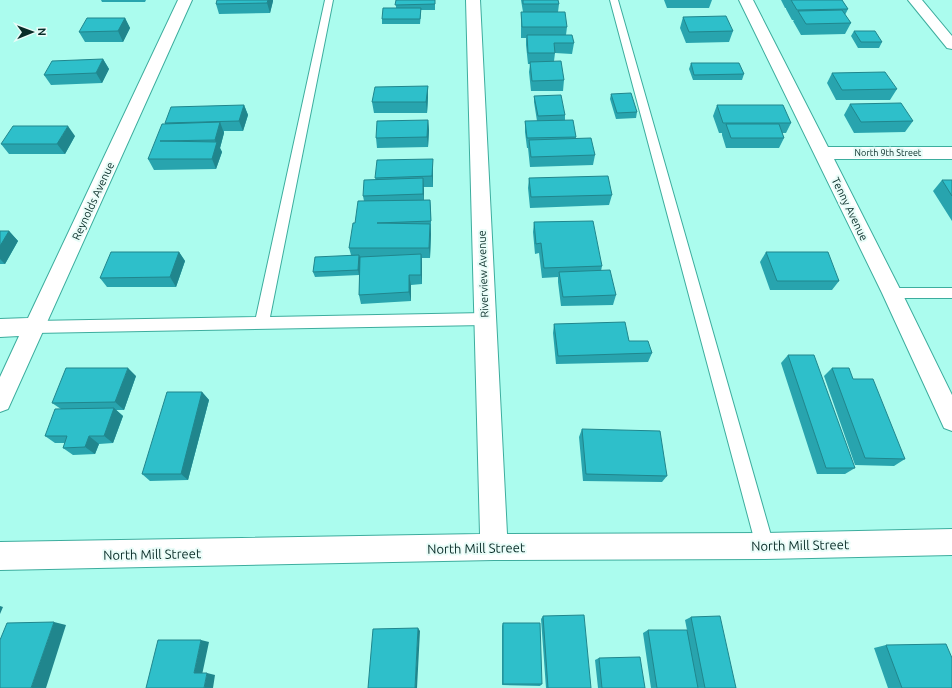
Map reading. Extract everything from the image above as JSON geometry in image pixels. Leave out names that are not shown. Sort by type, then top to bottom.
[{"type":"street","name":"Reynolds Avenue","points":[[0,402],[185,0]]},
{"type":"street","name":"Riverview Avenue","points":[[473,0],[494,547]]},
{"type":"street","name":"Tenny Avenue","points":[[746,0],[892,294],[952,420]]},
{"type":"street","points":[[915,0],[952,45]]},
{"type":"street","name":"North 9th Street","points":[[823,154],[952,153]]},
{"type":"street","points":[[0,328],[34,327]]},
{"type":"street","name":"North Mill Street","points":[[0,556],[494,547],[765,546],[952,542]]},
{"type":"lane","points":[[262,323],[329,0]]},
{"type":"lane","points":[[614,0],[765,546]]},
{"type":"lane","points":[[892,294],[952,293]]},
{"type":"lane","points":[[34,327],[485,319]]},
{"type":"building","points":[[217,0],[268,0],[267,3],[216,4]]},
{"type":"building","points":[[396,0],[435,0],[435,4],[395,5]]},
{"type":"building","points":[[523,0],[558,0],[559,4],[523,4]]},
{"type":"building","points":[[791,0],[842,0],[848,9],[797,10]]},
{"type":"building","points":[[383,8],[421,8],[420,19],[382,19]]},
{"type":"building","points":[[842,10],[851,23],[806,24],[798,11]]},
{"type":"building","points":[[521,12],[565,12],[567,27],[522,27]]},
{"type":"building","points":[[726,16],[733,31],[689,32],[683,17]]},
{"type":"building","points":[[87,18],[125,18],[118,31],[79,32]]},
{"type":"building","points":[[854,31],[875,31],[882,42],[861,42]]},
{"type":"building","points":[[527,35],[572,35],[574,43],[554,43],[555,53],[528,53]]},
{"type":"building","points":[[103,59],[96,73],[44,75],[52,61]]},
{"type":"building","points":[[561,61],[564,80],[532,81],[530,62]]},
{"type":"building","points":[[691,63],[739,63],[744,74],[694,75]]},
{"type":"building","points":[[885,72],[897,89],[842,90],[832,73]]},
{"type":"building","points":[[428,86],[426,102],[372,102],[375,87]]},
{"type":"building","points":[[631,93],[637,112],[617,113],[611,94]]},
{"type":"building","points":[[561,95],[565,115],[538,116],[534,96]]},
{"type":"building","points":[[901,103],[913,121],[861,122],[850,104]]},
{"type":"building","points":[[244,105],[239,121],[165,123],[171,107]]},
{"type":"building","points":[[717,105],[783,105],[791,123],[723,123]]},
{"type":"building","points":[[428,120],[427,137],[376,138],[377,121]]},
{"type":"building","points":[[573,120],[576,137],[527,138],[525,121]]},
{"type":"building","points":[[220,122],[215,140],[160,141],[217,142],[212,159],[148,159],[162,124]]},
{"type":"building","points":[[726,124],[779,124],[784,138],[731,138]]},
{"type":"building","points":[[13,126],[68,126],[57,144],[1,144]]},
{"type":"building","points":[[591,138],[595,155],[531,157],[529,140]]},
{"type":"building","points":[[433,159],[432,176],[375,178],[377,160]]},
{"type":"building","points":[[608,176],[612,195],[531,197],[529,178]]},
{"type":"building","points":[[423,178],[423,194],[363,196],[364,180]]},
{"type":"building","points":[[942,180],[952,180],[952,196]]},
{"type":"building","points":[[430,200],[431,221],[377,223],[430,224],[429,248],[349,248],[358,201]]},
{"type":"building","points":[[593,221],[602,266],[544,268],[541,243],[536,244],[534,222]]},
{"type":"building","points":[[0,231],[9,231],[0,246]]},
{"type":"building","points":[[111,252],[179,252],[170,277],[100,278]]},
{"type":"building","points":[[766,252],[828,252],[839,281],[777,281]]},
{"type":"building","points":[[421,254],[421,275],[409,275],[409,292],[359,295],[360,257]]},
{"type":"building","points":[[359,255],[358,270],[313,272],[315,257]]},
{"type":"building","points":[[610,270],[616,295],[563,297],[559,272]]},
{"type":"building","points":[[625,322],[629,341],[648,341],[652,353],[558,356],[554,324]]},
{"type":"building","points":[[788,355],[814,355],[855,468],[826,468]]},
{"type":"building","points":[[66,368],[128,368],[115,402],[52,403]]},
{"type":"building","points":[[832,368],[849,368],[853,379],[873,379],[905,459],[865,458]]},
{"type":"building","points":[[167,392],[202,392],[181,474],[142,474]]},
{"type":"building","points":[[114,408],[104,436],[89,436],[85,447],[63,448],[67,436],[45,436],[55,409]]},
{"type":"building","points":[[582,429],[660,431],[667,476],[586,474]]},
{"type":"building","points":[[584,615],[591,688],[548,688],[543,616]]},
{"type":"building","points":[[720,616],[736,688],[705,688],[691,617]]},
{"type":"building","points":[[54,622],[31,688],[0,688],[0,640],[7,623]]},
{"type":"building","points":[[503,623],[540,623],[542,684],[503,684]]},
{"type":"building","points":[[418,628],[415,688],[368,688],[373,629]]},
{"type":"building","points":[[648,630],[687,630],[698,688],[657,688]]},
{"type":"building","points":[[158,640],[201,640],[194,673],[207,673],[204,688],[146,688]]},
{"type":"building","points":[[946,644],[952,658],[952,688],[902,688],[886,645]]},
{"type":"building","points":[[640,657],[645,688],[602,688],[599,658]]}]
